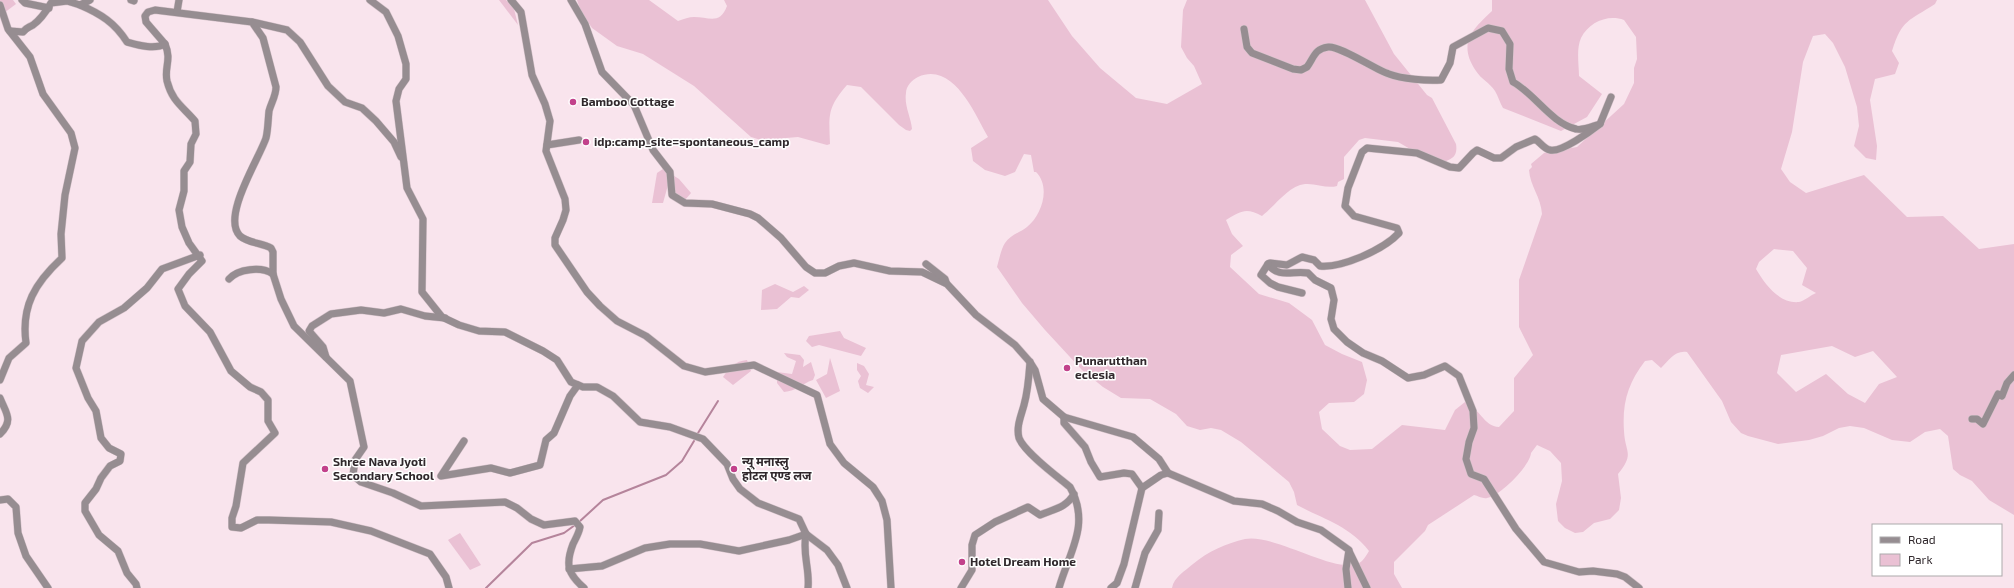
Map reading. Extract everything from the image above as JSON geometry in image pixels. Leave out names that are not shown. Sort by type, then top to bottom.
[{"type":"street","points":[[22,0],[25,3],[48,8]]},
{"type":"street","points":[[80,5],[90,0]]},
{"type":"street","points":[[176,12],[179,0]]},
{"type":"street","points":[[370,0],[386,12],[398,36],[406,64],[406,79],[399,89],[396,101],[407,188],[423,219],[422,292],[445,318]]},
{"type":"street","points":[[511,0],[520,12],[532,75],[545,104],[550,121],[546,151],[561,186],[566,210],[554,238],[555,246],[587,292],[600,306],[617,321],[646,336],[684,366],[705,372],[754,365],[817,396],[830,444],[844,463],[873,487],[882,501],[887,520],[891,588]]},
{"type":"street","points":[[571,0],[585,24],[602,72],[634,105],[653,150],[670,172],[672,194],[685,203],[712,204],[750,214],[758,218],[781,238],[806,267],[814,273],[825,273],[839,266],[854,263],[890,271],[922,272],[947,284]]},
{"type":"street","points":[[10,31],[23,32],[27,27],[38,21],[51,3],[67,2],[80,5],[102,16],[118,28],[127,42],[153,47],[165,44]]},
{"type":"street","points":[[0,5],[10,31],[30,57],[43,94],[71,133],[75,148],[65,195],[61,234],[62,258],[44,275],[30,300],[25,318],[26,343],[9,358],[0,380]]},
{"type":"street","points":[[405,169],[400,154],[376,120],[362,108],[345,102],[328,86],[300,42],[287,30],[252,22],[176,12],[155,10],[148,12],[145,16],[146,22],[165,44],[169,53],[167,80],[176,103],[195,121],[196,134],[191,144],[190,162],[184,171],[184,191],[179,210],[182,227],[189,243],[200,256],[202,261],[189,274],[178,290],[185,306],[210,332],[231,371],[250,387],[261,392],[268,400],[268,421],[275,433],[243,463],[238,499],[232,518],[232,527],[241,528],[258,520],[269,520],[331,522],[371,531],[430,554],[446,577],[449,588]]},
{"type":"street","points":[[252,22],[263,38],[276,87],[276,93],[270,110],[266,138],[246,180],[234,219],[239,235],[248,240],[271,248],[273,252],[273,274],[281,299],[294,326],[350,381],[364,447],[355,460],[354,476],[361,482],[393,493],[421,506],[505,502],[517,508],[531,519],[544,525],[575,521],[580,527],[569,560],[569,569],[572,577],[584,588]]},
{"type":"street","points":[[1244,28],[1246,47],[1252,53],[1293,69],[1300,70],[1307,66],[1311,57],[1320,50],[1330,46],[1342,50],[1390,75],[1432,81],[1441,80],[1450,63],[1453,47],[1488,28],[1502,31],[1510,44],[1509,69],[1513,82],[1525,88],[1544,109],[1567,125],[1576,129],[1600,124]]},
{"type":"street","points":[[1302,293],[1278,287],[1270,283],[1262,275],[1268,264],[1270,262],[1287,265],[1302,257],[1314,260],[1320,266],[1339,265],[1388,243],[1398,234],[1397,228],[1354,216],[1345,206],[1348,188],[1362,152],[1367,148],[1418,153],[1450,167],[1459,168],[1472,153],[1477,150],[1494,158],[1501,158],[1516,147],[1535,139],[1548,150],[1556,151],[1591,132],[1600,124],[1611,97]]},
{"type":"street","points":[[547,145],[579,140]]},
{"type":"street","points":[[137,588],[136,584],[127,573],[118,551],[99,535],[85,511],[85,503],[110,466],[120,461],[121,454],[109,448],[101,438],[96,411],[88,398],[76,368],[82,341],[100,322],[124,308],[147,288],[162,269],[200,256]]},
{"type":"street","points":[[926,264],[945,279],[947,284],[976,314],[1015,345],[1035,370],[1043,399],[1064,417],[1133,437],[1159,459],[1168,473],[1234,500],[1262,504],[1297,522],[1321,530],[1349,550],[1367,588]]},
{"type":"street","points":[[1268,264],[1277,272],[1308,273],[1320,283],[1332,288],[1334,300],[1331,319],[1334,329],[1347,342],[1363,353],[1382,361],[1408,378],[1424,375],[1445,366],[1459,376],[1474,411],[1474,428],[1469,442],[1466,459],[1471,474],[1484,479],[1516,528],[1544,562],[1579,572],[1593,571],[1617,574],[1626,577],[1639,588]]},
{"type":"street","points":[[228,280],[234,274],[251,270],[268,271],[273,274]]},
{"type":"street","points":[[327,359],[323,347],[309,331],[312,326],[331,314],[361,310],[384,313],[401,309],[425,316],[445,318],[459,325],[479,331],[505,332],[543,351],[557,360],[571,382],[583,387],[597,387],[613,396],[640,422],[670,427],[703,439],[727,464],[733,479],[740,489],[758,503],[799,519],[806,534],[827,550],[838,565],[847,588]]},
{"type":"street","points":[[1030,362],[1024,405],[1019,418],[1019,437],[1022,444],[1070,487],[1074,494],[1079,516],[1079,528],[1074,548],[1059,588]]},
{"type":"street","points":[[1972,419],[1977,419],[1983,424],[1998,394],[2002,396],[2007,383],[2014,375]]},
{"type":"street","points":[[464,441],[441,476],[491,468],[510,473],[540,464],[546,440],[554,433],[559,417],[578,384]]},
{"type":"street","points":[[0,398],[9,416],[6,428],[0,434]]},
{"type":"street","points":[[1064,417],[1064,423],[1085,447],[1091,462],[1100,476],[1124,473],[1132,474],[1142,488]]},
{"type":"street","points":[[1111,588],[1117,583],[1124,564],[1142,488],[1161,475],[1168,473]]},
{"type":"street","points":[[961,588],[972,570],[973,540],[980,532],[995,522],[1028,508],[1040,515],[1064,507],[1070,502],[1074,494]]},
{"type":"street","points":[[0,500],[8,499],[16,507],[18,533],[26,556],[48,588]]},
{"type":"street","points":[[1135,588],[1145,553],[1158,530],[1159,514]]},
{"type":"street","points":[[569,569],[602,566],[645,548],[670,544],[700,544],[739,551],[753,549],[806,534]]},
{"type":"street","points":[[806,534],[803,547],[809,580],[808,588]]},
{"type":"street","points":[[1348,588],[1346,569],[1349,550]]},
{"type":"green space","points":[[0,0],[13,0],[16,4],[0,16]]},
{"type":"green space","points":[[499,0],[506,0],[514,9],[518,25]]},
{"type":"green space","points":[[577,0],[649,0],[678,21],[692,17],[709,19],[717,18],[721,16],[727,6],[724,0],[1048,0],[1072,36],[1100,68],[1136,98],[1167,104],[1202,84],[1194,66],[1187,58],[1181,47],[1183,10],[1187,0],[1365,0],[1394,54],[1427,95],[1432,98],[1456,144],[1455,155],[1451,159],[1441,163],[1417,153],[1398,142],[1365,138],[1359,140],[1344,157],[1344,179],[1338,182],[1337,186],[1329,187],[1305,184],[1293,188],[1287,192],[1262,216],[1256,213],[1244,211],[1226,220],[1232,234],[1243,246],[1231,255],[1230,267],[1259,294],[1289,303],[1312,320],[1325,345],[1362,362],[1367,380],[1364,394],[1354,402],[1329,403],[1319,412],[1322,429],[1340,446],[1350,450],[1372,449],[1402,425],[1445,430],[1455,410],[1465,402],[1470,404],[1489,424],[1499,427],[1514,411],[1514,378],[1533,355],[1519,327],[1519,280],[1542,214],[1540,202],[1531,181],[1529,170],[1532,167],[1531,164],[1544,153],[1577,147],[1624,104],[1634,83],[1634,68],[1637,59],[1636,37],[1624,20],[1618,18],[1605,19],[1594,24],[1584,32],[1579,42],[1579,76],[1602,94],[1587,117],[1561,131],[1503,108],[1493,88],[1476,71],[1470,61],[1468,52],[1470,37],[1479,24],[1492,11],[1492,0],[1937,0],[1935,4],[1908,22],[1899,33],[1892,51],[1899,63],[1895,74],[1875,79],[1870,100],[1877,146],[1876,160],[1866,158],[1854,146],[1859,126],[1857,107],[1845,67],[1833,43],[1825,34],[1813,36],[1803,62],[1792,132],[1781,169],[1790,182],[1806,193],[1864,175],[1907,217],[1943,216],[1979,249],[2014,244],[2014,515],[1989,500],[1972,481],[1960,475],[1953,469],[1948,436],[1940,429],[1925,432],[1910,442],[1892,440],[1864,428],[1850,426],[1839,428],[1823,436],[1809,440],[1778,444],[1741,433],[1731,422],[1722,401],[1687,352],[1683,352],[1672,356],[1661,368],[1652,360],[1645,361],[1634,377],[1625,402],[1624,431],[1628,457],[1618,474],[1621,498],[1619,510],[1610,519],[1594,523],[1583,532],[1575,533],[1565,528],[1558,521],[1556,504],[1562,481],[1561,463],[1550,451],[1537,445],[1531,453],[1526,465],[1514,480],[1499,492],[1493,496],[1485,498],[1474,495],[1428,525],[1425,531],[1394,562],[1394,574],[1402,588],[1172,588],[1180,574],[1204,556],[1231,543],[1245,539],[1258,539],[1274,542],[1324,560],[1340,564],[1353,565],[1362,561],[1369,551],[1362,542],[1345,529],[1297,505],[1294,492],[1289,482],[1241,442],[1221,430],[1211,428],[1200,430],[1187,426],[1176,414],[1150,399],[1121,398],[1103,387],[1082,370],[1045,330],[1022,303],[997,267],[1001,251],[1005,243],[1010,238],[1025,229],[1032,222],[1043,201],[1043,185],[1041,178],[1036,172],[1034,172],[1031,155],[1024,154],[1015,172],[1005,176],[985,170],[973,161],[971,148],[988,137],[970,104],[953,83],[942,77],[931,74],[916,78],[906,90],[906,102],[912,129],[910,131],[899,125],[861,87],[847,85],[840,93],[831,112],[829,126],[830,144],[827,145],[798,137],[761,140],[751,137],[694,86],[643,54],[617,46],[592,28],[581,12]],"holes":[[[1774,249],[1793,251],[1807,268],[1802,285],[1816,293],[1799,302],[1792,302],[1785,300],[1768,287],[1756,269],[1759,262]],[[1832,346],[1855,357],[1873,351],[1897,377],[1879,384],[1865,403],[1848,394],[1826,374],[1796,392],[1777,373],[1781,355]]]},
{"type":"green space","points":[[663,169],[679,179],[691,193],[685,200],[676,196],[668,185],[663,203],[652,203],[657,173]]},
{"type":"green space","points":[[775,284],[793,292],[804,286],[809,290],[799,298],[791,297],[777,309],[761,310],[762,290]]},
{"type":"green space","points":[[840,331],[844,338],[866,348],[861,356],[819,345],[812,347],[806,341],[809,336]]},
{"type":"green space","points":[[784,353],[800,355],[804,360],[803,367],[811,362],[815,375],[813,380],[792,390],[784,392],[777,383],[777,372],[792,374],[796,361],[787,357]]},
{"type":"green space","points":[[830,358],[840,391],[826,398],[816,380],[827,374]]},
{"type":"green space","points":[[747,360],[751,371],[733,385],[723,377],[733,366],[739,362]]},
{"type":"green space","points":[[857,363],[864,366],[869,374],[866,385],[874,387],[868,393],[860,388],[858,381],[861,376],[857,370]]},
{"type":"green space","points":[[460,533],[481,565],[470,570],[448,540]]},
{"type":"waterway","points":[[698,433],[718,401]]},
{"type":"waterway","points":[[579,522],[603,500],[666,475],[682,461],[694,441]]},
{"type":"waterway","points":[[486,588],[532,543],[564,533],[575,525]]},
{"type":"place","name":"Bamboo Cottage","points":[[573,102]]},
{"type":"place","name":"idp:camp_site=spontaneous_camp","points":[[586,142]]},
{"type":"place","name":"Punarutthan eclesia","points":[[1067,368]]},
{"type":"place","name":"Shree Nava Jyoti Secondary School","points":[[325,469]]},
{"type":"place","name":"न्यू मनास्लु होटल एण्ड लज","points":[[734,469]]},
{"type":"place","name":"Hotel Dream Home","points":[[962,562]]}]
